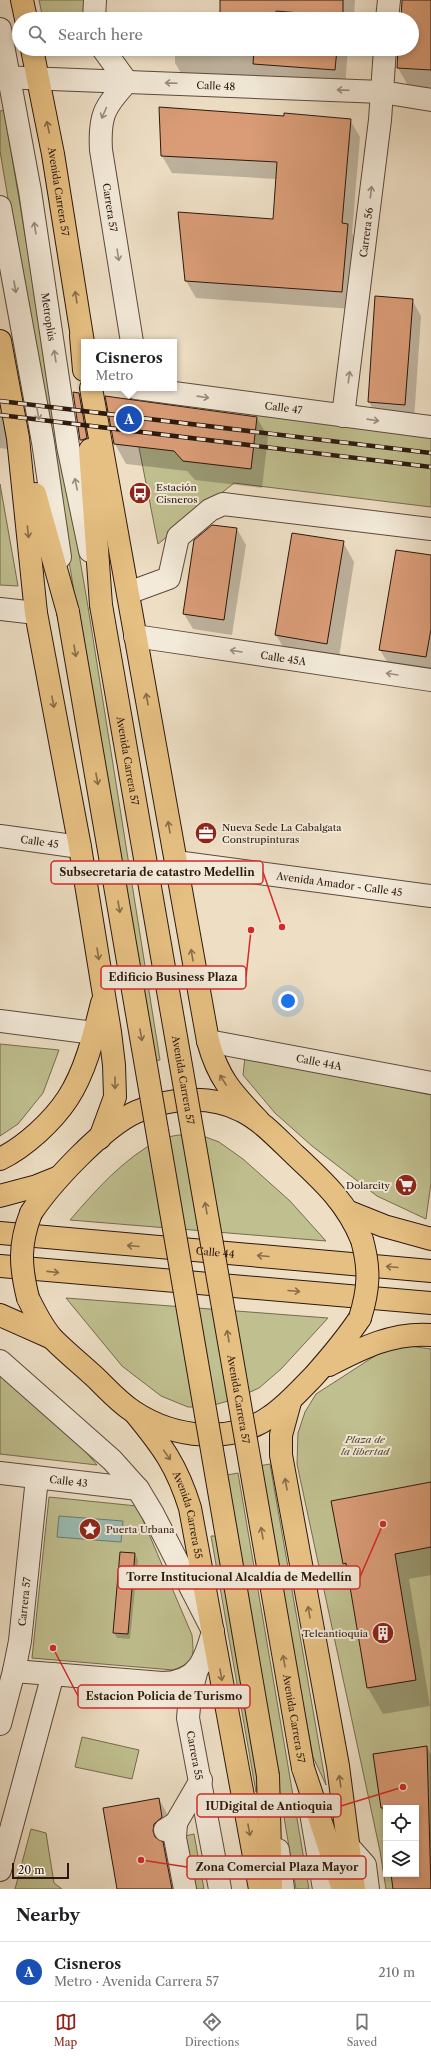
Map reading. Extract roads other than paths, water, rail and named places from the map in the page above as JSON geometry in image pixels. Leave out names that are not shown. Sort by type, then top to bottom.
[{"type":"main road","points":[[22,0],[25,12]]},
{"type":"main road","name":"Avenida Carrera 57","points":[[33,56],[54,154],[83,339]]},
{"type":"main road","points":[[0,341],[3,375],[18,438],[68,612],[268,1776],[271,1889]]},
{"type":"main road","name":"Avenida Carrera 57","points":[[85,391],[101,605],[303,1768]]},
{"type":"main road","points":[[92,391],[208,1041],[214,1062],[224,1082],[258,1120],[329,1187],[349,1212],[362,1240],[367,1257],[368,1292],[360,1318],[349,1335],[290,1402],[257,1425],[231,1433],[202,1436],[161,1426],[135,1413],[121,1402],[53,1338],[39,1319],[28,1298],[22,1274],[21,1250],[25,1229],[42,1196],[58,1177],[100,1138],[135,1112],[181,1100],[202,1100],[225,1104],[241,1110],[258,1120]]},
{"type":"main road","points":[[18,438],[36,613],[80,847],[114,1065],[115,1090],[109,1117],[100,1138]]},
{"type":"main road","points":[[0,1158],[30,1139],[68,1098],[81,1071],[94,1033],[104,996]]},
{"type":"main road","points":[[0,1196],[37,1186],[58,1177]]},
{"type":"main road","points":[[349,1212],[384,1226],[431,1239]]},
{"type":"main road","name":"Calle 44","points":[[0,1233],[431,1271]]},
{"type":"main road","points":[[0,1266],[64,1273],[431,1303]]},
{"type":"main road","points":[[0,1315],[53,1338]]},
{"type":"main road","points":[[318,1371],[369,1345],[402,1336],[431,1335]]},
{"type":"main road","points":[[290,1402],[280,1435],[281,1455],[338,1766],[354,1889]]},
{"type":"main road","name":"Avenida Carrera 55","points":[[135,1413],[172,1461],[182,1482],[190,1508],[260,1889]]},
{"type":"main road","points":[[303,1768],[343,1889]]},
{"type":"street","points":[[94,12],[95,0]]},
{"type":"street","points":[[388,12],[389,0]]},
{"type":"street","name":"Metroplús","points":[[0,29],[4,77],[30,191],[68,446],[101,605]]},
{"type":"street","points":[[108,56],[127,82]]},
{"type":"street","name":"Carrera 56","points":[[343,416],[379,128],[385,56]]},
{"type":"street","name":"Calle 48","points":[[4,77],[382,92],[431,100]]},
{"type":"street","name":"Carrera 57","points":[[127,82],[106,107],[101,120],[100,132],[101,150],[132,339]]},
{"type":"street","points":[[0,207],[43,442],[68,612]]},
{"type":"street","name":"Calle 47","points":[[162,391],[431,427]]},
{"type":"street","points":[[128,593],[169,578],[178,537],[210,510],[223,504],[431,529]]},
{"type":"street","points":[[0,609],[36,613]]},
{"type":"street","name":"Calle 45A","points":[[135,636],[431,680]]},
{"type":"street","name":"Calle 45","points":[[0,836],[80,847]]},
{"type":"street","name":"Avenida Amador - Calle 45","points":[[176,862],[431,896]]},
{"type":"street","points":[[0,1021],[94,1033]]},
{"type":"street","name":"Calle 44A","points":[[208,1041],[431,1083]]},
{"type":"street","points":[[0,1361],[112,1460],[138,1489],[154,1514],[213,1632],[209,1650],[197,1669],[190,1677],[181,1681],[162,1683],[14,1671]]},
{"type":"street","name":"Calle 43","points":[[0,1473],[138,1489]]},
{"type":"street","name":"Carrera 57","points":[[0,1724],[20,1641],[38,1478]]},
{"type":"street","name":"Carrera 55","points":[[197,1669],[190,1696],[188,1718],[201,1780],[220,1889]]},
{"type":"street","points":[[0,1870],[53,1674]]},
{"type":"street","points":[[162,1683],[177,1694],[183,1703],[188,1718]]},
{"type":"street","points":[[303,1768],[324,1889]]},
{"type":"street","points":[[268,1776],[283,1889]]},
{"type":"street","points":[[185,1889],[175,1838],[170,1827],[201,1780]]},
{"type":"street","points":[[348,1846],[365,1864],[368,1889]]},
{"type":"water","name":"Puerta Urbana","points":[[59,1516],[123,1521],[121,1542],[57,1537]]},
{"type":"railway","points":[[0,401],[431,453]]},
{"type":"railway","points":[[0,415],[431,467]]},
{"type":"place","name":"Cisneros","points":[[129,419]]},
{"type":"place","name":"Estación Cisneros","points":[[140,493]]},
{"type":"place","name":"Nueva Sede La Cabalgata Construpinturas","points":[[206,833]]},
{"type":"place","name":"Subsecretaria de catastro Medellin","points":[[282,927]]},
{"type":"place","name":"Edificio Business Plaza","points":[[251,930]]},
{"type":"place","name":"Dolarcity","points":[[406,1185]]},
{"type":"place","name":"Torre Institucional Alcaldía de Medellín","points":[[383,1524]]},
{"type":"place","name":"Puerta Urbana","points":[[90,1529]]},
{"type":"place","name":"Teleantioquia","points":[[383,1633]]},
{"type":"place","name":"Estacion Policia de Turismo","points":[[53,1648]]},
{"type":"place","name":"IUDigital de Antioquia","points":[[403,1787]]},
{"type":"place","name":"Zona Comercial Plaza Mayor","points":[[141,1860]]},
{"type":"park label","name":"Plaza de la libertad","points":[[365,1444]]}]
